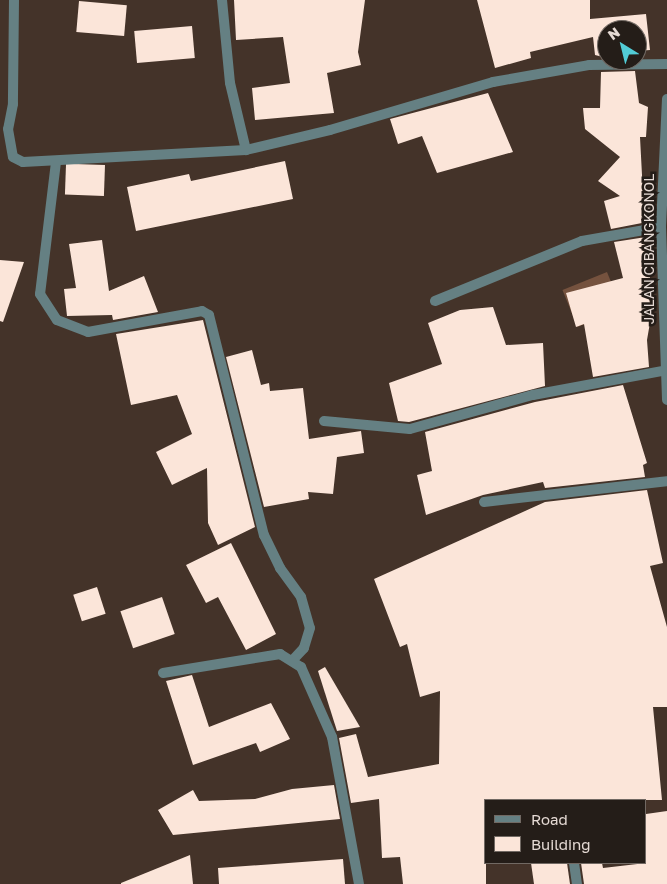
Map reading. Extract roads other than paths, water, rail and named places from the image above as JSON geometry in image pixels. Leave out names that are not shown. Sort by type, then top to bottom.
[{"type":"street","points":[[14,0],[10,147],[13,158],[23,162],[56,162],[246,150],[330,130],[493,82],[589,65],[667,64]]},
{"type":"street","points":[[222,0],[230,83],[246,150]]},
{"type":"street","name":"JALAN CIBANGKONOL","points":[[667,103],[661,227],[663,371],[667,400]]},
{"type":"street","points":[[56,162],[40,294],[56,320],[88,332],[202,311],[209,315],[264,535],[280,568],[301,597],[310,628],[304,648],[293,660]]},
{"type":"street","points":[[435,301],[582,241],[661,227]]},
{"type":"street","points":[[324,421],[410,429],[534,395],[663,371]]},
{"type":"street","points":[[484,502],[667,481]]},
{"type":"street","points":[[163,673],[280,654],[293,660],[310,679],[332,737],[359,884]]},
{"type":"street","points":[[574,864],[577,884]]}]
